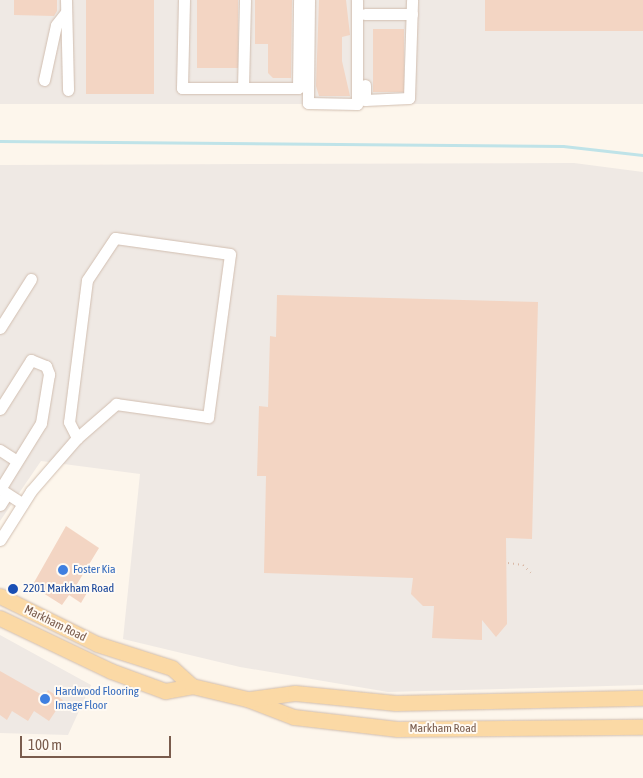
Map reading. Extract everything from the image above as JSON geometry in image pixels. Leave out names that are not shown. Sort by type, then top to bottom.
[{"type":"main road","name":"Markham Road","points":[[0,596],[97,644],[172,668],[192,686]]},
{"type":"main road","name":"Markham Road","points":[[0,618],[111,671],[165,691],[192,686],[247,699],[294,717],[397,729],[643,727]]},
{"type":"main road","name":"Markham Road","points":[[247,699],[295,693],[396,703],[643,698]]},
{"type":"lane","points":[[66,0],[68,90]]},
{"type":"lane","points":[[184,0],[182,88],[298,88],[299,0]]},
{"type":"lane","points":[[243,88],[245,0]]},
{"type":"lane","points":[[309,0],[308,103],[357,104],[357,0]]},
{"type":"lane","points":[[365,0],[365,100],[404,101],[409,98],[412,0]]},
{"type":"lane","points":[[44,80],[56,25],[66,12]]},
{"type":"lane","points":[[365,14],[412,14]]},
{"type":"lane","points":[[0,540],[22,504],[77,438],[116,404],[208,418],[230,254],[115,238],[87,280],[69,422],[77,438]]},
{"type":"lane","points":[[0,328],[30,279]]},
{"type":"lane","points":[[0,409],[31,360],[46,366],[49,374],[41,423],[17,461],[2,491],[0,505]]},
{"type":"lane","points":[[0,450],[17,461]]},
{"type":"lane","points":[[2,491],[22,504]]},
{"type":"path","points":[[508,563],[523,565],[531,573]]},
{"type":"shaded area","points":[[0,0],[643,0],[643,104],[0,104]]},
{"type":"shaded area","points":[[574,163],[643,172],[643,685],[388,692],[240,667],[123,639],[140,474],[41,461],[0,521],[0,165]]},
{"type":"shaded area","points":[[0,635],[91,685],[68,735],[0,733]]},
{"type":"building","points":[[14,0],[57,0],[57,11],[54,16],[14,15]]},
{"type":"building","points":[[86,0],[154,0],[154,94],[86,94]]},
{"type":"building","points":[[197,0],[238,0],[238,68],[197,68]]},
{"type":"building","points":[[255,0],[292,0],[291,78],[273,78],[268,73],[268,44],[255,44]]},
{"type":"building","points":[[319,0],[346,0],[350,35],[342,37],[342,61],[350,96],[319,96],[316,86]]},
{"type":"building","points":[[485,0],[643,0],[643,31],[485,31]]},
{"type":"building","points":[[373,29],[404,29],[404,92],[373,92]]},
{"type":"building","points":[[277,295],[538,302],[532,539],[506,538],[507,624],[496,637],[482,620],[482,640],[432,638],[434,606],[423,606],[411,594],[413,578],[264,573],[266,476],[257,476],[259,406],[268,407],[270,336],[276,337]]},
{"type":"building","name":"Foster Kia","points":[[66,526],[99,548],[77,584],[88,591],[81,603],[69,595],[62,605],[32,586]]},
{"type":"building","points":[[0,671],[44,696],[48,690],[63,700],[49,721],[34,711],[28,721],[12,711],[7,720],[0,715]]},
{"type":"waterway","points":[[0,141],[563,146],[643,155]]},
{"type":"place","name":"Foster Kia","points":[[63,570]]},
{"type":"place","name":"2201 Markham Road","points":[[13,589]]},
{"type":"place","name":"Hardwood Flooring Image Floor","points":[[45,699]]}]
